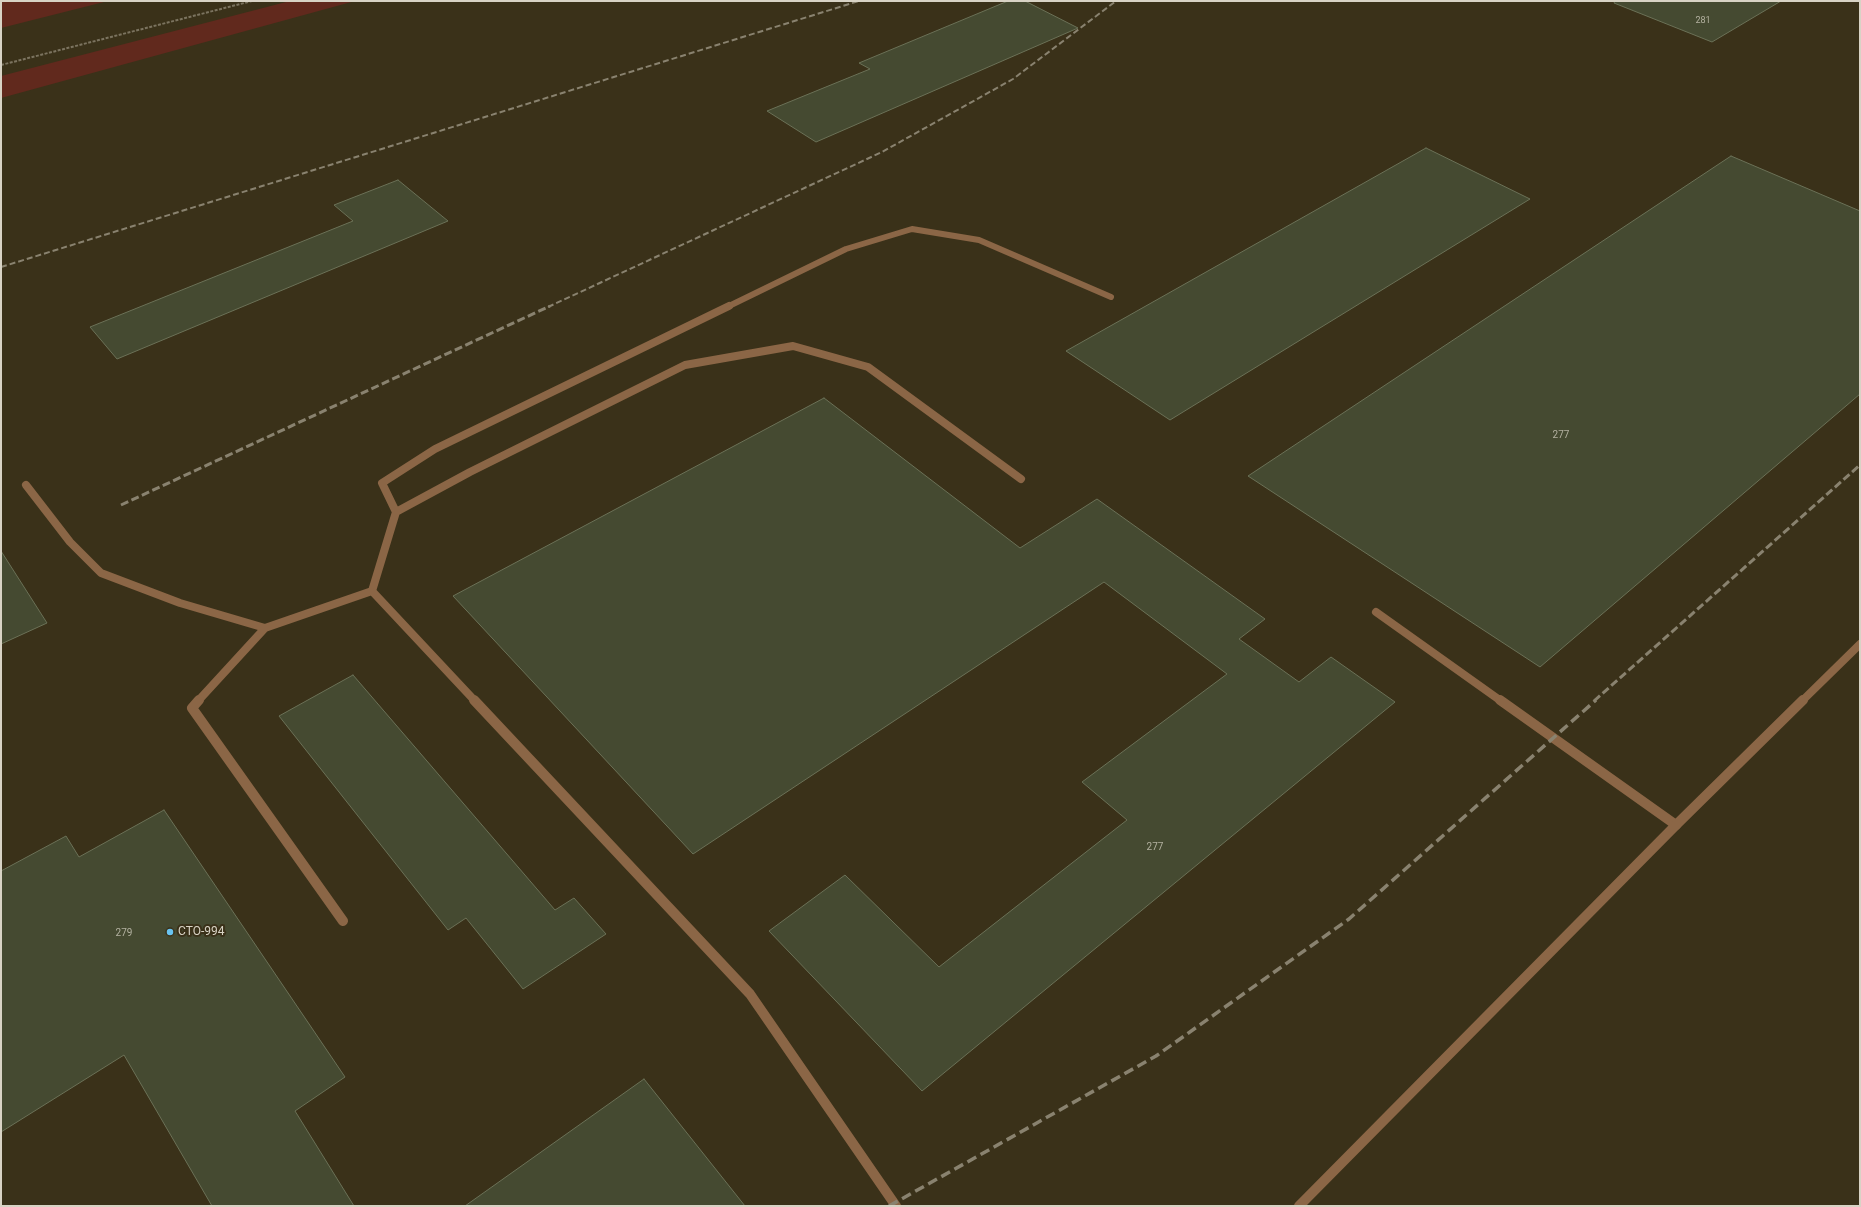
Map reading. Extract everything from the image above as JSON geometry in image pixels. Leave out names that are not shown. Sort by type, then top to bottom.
[{"type":"street","points":[[372,591],[396,512],[382,483],[435,449],[853,246],[912,229],[979,240],[1111,297]]},
{"type":"street","points":[[396,512],[470,472],[685,365],[792,346],[868,367],[1021,479]]},
{"type":"street","points":[[26,485],[70,542],[101,574],[180,603],[265,628]]},
{"type":"street","points":[[343,921],[192,708],[265,628],[372,591]]},
{"type":"street","points":[[372,591],[750,994],[896,1206]]},
{"type":"street","points":[[1376,612],[1676,825]]},
{"type":"street","points":[[1299,1206],[1676,825],[1860,644]]},
{"type":"path","points":[[1,65],[252,1]]},
{"type":"shaded area","points":[[1,1],[108,1],[1,28]]},
{"type":"shaded area","points":[[290,1],[355,1],[1,98],[1,76]]},
{"type":"building","points":[[1008,1],[1025,1],[1078,28],[816,142],[767,111],[870,69],[859,63]]},
{"type":"building","points":[[1615,1],[1781,1],[1712,42],[1614,3]]},
{"type":"building","points":[[1426,148],[1530,199],[1170,420],[1066,351]]},
{"type":"building","points":[[1731,156],[1860,211],[1860,394],[1540,667],[1248,476]]},
{"type":"building","points":[[398,180],[448,221],[117,359],[90,327],[353,221],[334,205]]},
{"type":"building","points":[[824,398],[1020,548],[1097,499],[1265,619],[1239,639],[1299,682],[1331,657],[1395,702],[922,1091],[769,931],[845,875],[939,967],[1127,820],[1082,782],[1227,674],[1104,582],[693,854],[453,596]]},
{"type":"building","points":[[1,551],[47,623],[1,644]]},
{"type":"building","points":[[353,675],[555,910],[574,898],[606,934],[523,989],[466,918],[448,930],[279,716]]},
{"type":"building","points":[[164,810],[345,1077],[295,1111],[354,1206],[212,1206],[124,1055],[1,1132],[1,871],[66,836],[79,857]]},
{"type":"building","points":[[644,1079],[745,1206],[465,1206]]},
{"type":"railway","points":[[1,267],[859,1]]},
{"type":"railway","points":[[548,307],[882,152],[1013,79],[1116,1]]},
{"type":"railway","points":[[121,505],[550,306]]},
{"type":"railway","points":[[1594,701],[1860,465]]},
{"type":"railway","points":[[889,1206],[1156,1056],[1349,919],[1596,700]]},
{"type":"place","name":"СТО-994","points":[[170,932]]}]
